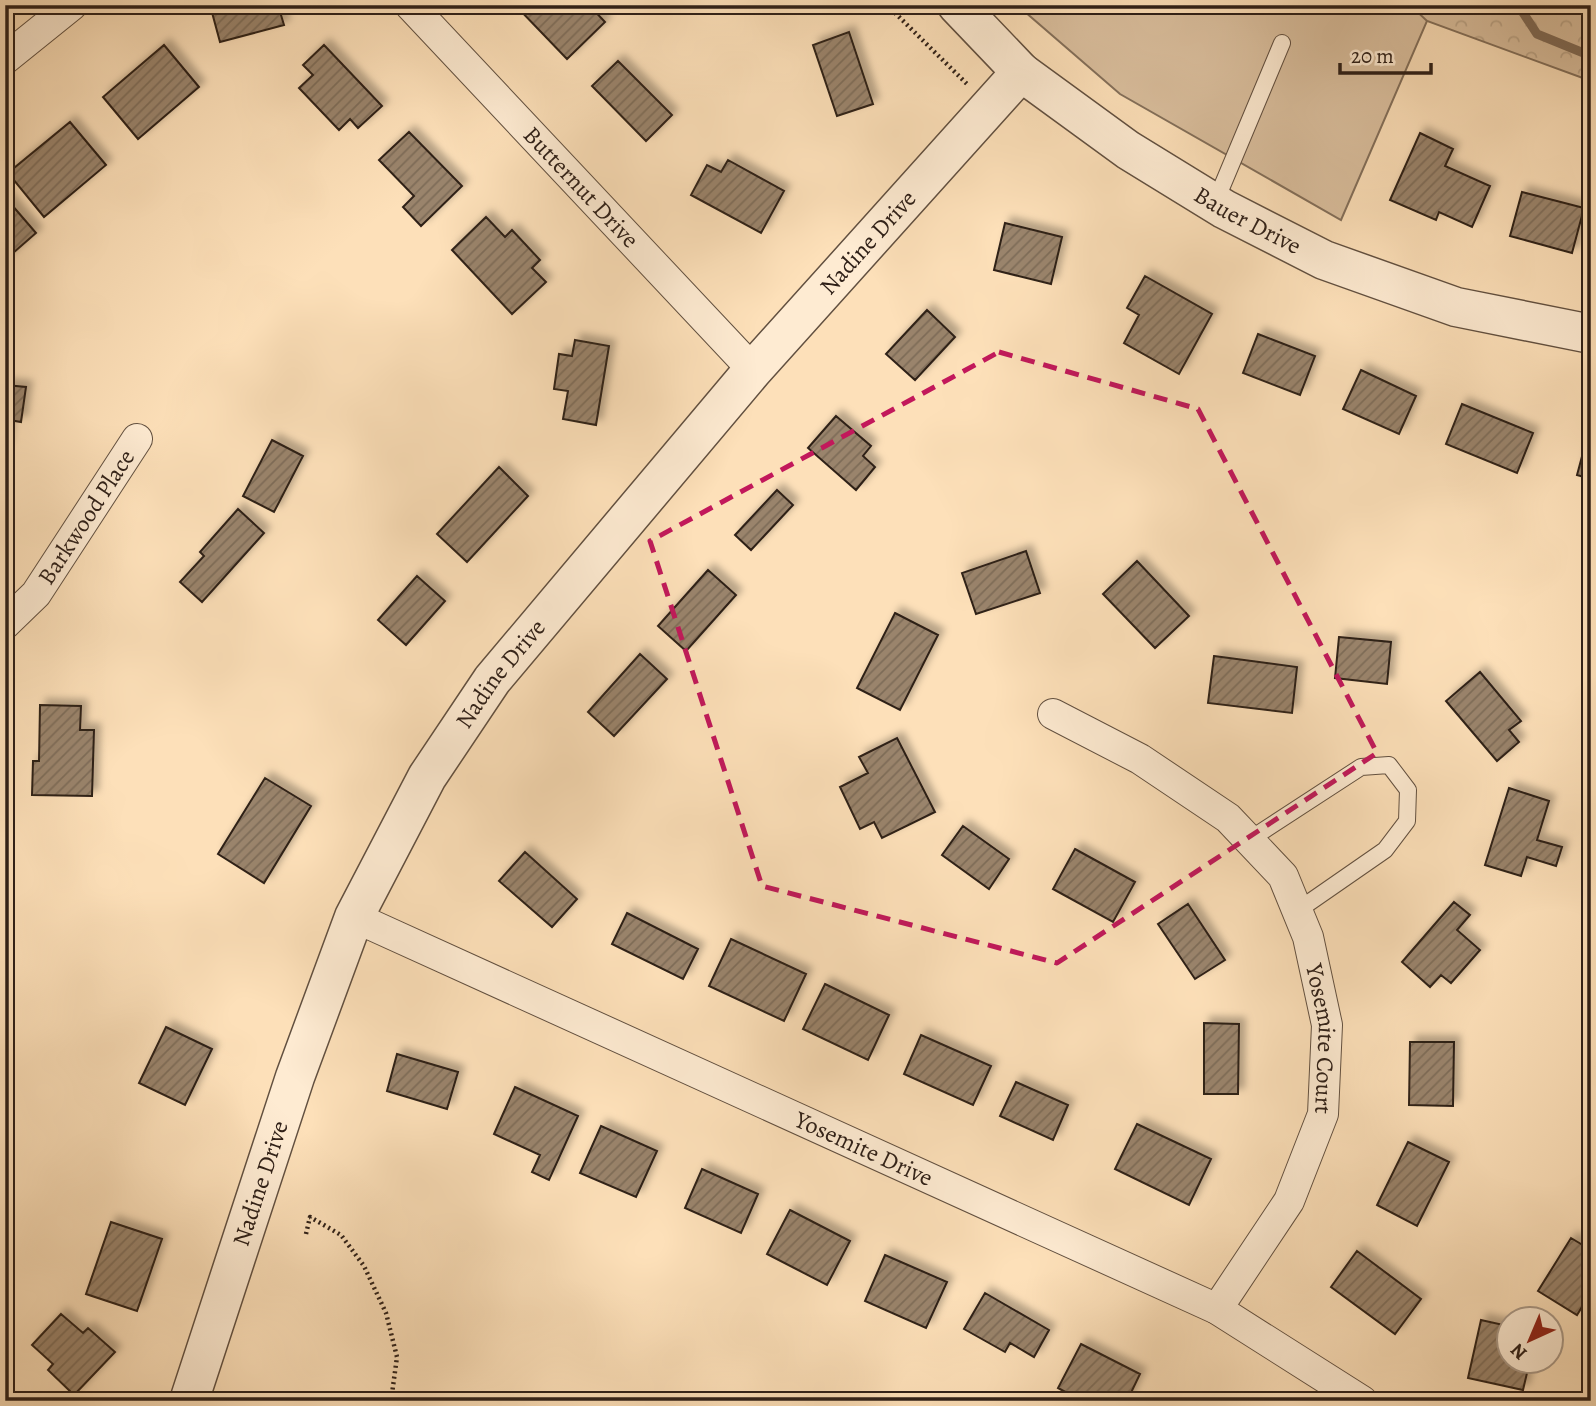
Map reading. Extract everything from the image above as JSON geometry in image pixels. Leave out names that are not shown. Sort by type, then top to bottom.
[{"type":"street","points":[[5,59],[72,5]]},
{"type":"street","name":"Butternut Drive","points":[[410,5],[753,370]]},
{"type":"street","name":"Bauer Drive","points":[[957,5],[1021,72],[1128,150],[1214,203],[1324,260],[1456,307],[1591,334]]},
{"type":"street","name":"Nadine Drive","points":[[189,1401],[295,1077],[354,917],[427,777],[492,680],[753,370],[1021,72]]},
{"type":"street","name":"Barkwood Place","points":[[5,624],[36,594],[137,439]]},
{"type":"street","name":"Yosemite Court","points":[[1052,713],[1140,759],[1228,818],[1283,876],[1308,937],[1326,1025],[1323,1114],[1289,1201],[1217,1309]]},
{"type":"street","name":"Yosemite Drive","points":[[354,917],[1217,1309],[1362,1401]]},
{"type":"lane","points":[[1214,203],[1282,43]]},
{"type":"lane","points":[[1249,840],[1361,766],[1389,765],[1409,790],[1407,821],[1384,850],[1297,911]]},
{"type":"path","points":[[887,5],[955,75],[992,104]]},
{"type":"path","points":[[306,1234],[310,1217],[341,1235],[364,1266],[386,1313],[397,1357],[391,1401]]},
{"type":"highlighted area","points":[[999,352],[1198,409],[1377,753],[1057,963],[762,886],[650,541]]},
{"type":"green space","points":[[1017,5],[1424,5],[1427,21],[1341,220],[1120,94]]},
{"type":"green space","points":[[1410,5],[1591,5],[1591,81],[1427,21]]},
{"type":"building","points":[[210,5],[278,5],[284,25],[220,42]]},
{"type":"building","points":[[515,5],[589,5],[605,22],[567,59]]},
{"type":"building","points":[[849,32],[873,104],[837,116],[813,45]]},
{"type":"building","points":[[164,45],[199,87],[138,139],[103,97]]},
{"type":"building","points":[[324,45],[382,106],[358,128],[350,119],[339,130],[299,88],[313,75],[303,65]]},
{"type":"building","points":[[618,61],[672,115],[646,141],[592,86]]},
{"type":"building","points":[[70,122],[106,165],[44,217],[8,173]]},
{"type":"building","points":[[409,132],[462,186],[421,226],[403,207],[414,196],[379,160]]},
{"type":"building","points":[[1420,133],[1453,149],[1445,166],[1490,186],[1472,227],[1439,212],[1436,220],[1390,200]]},
{"type":"building","points":[[728,160],[784,191],[761,233],[691,195],[707,165],[721,172]]},
{"type":"building","points":[[1522,192],[1584,208],[1572,253],[1510,236]]},
{"type":"building","points":[[5,197],[36,233],[5,260]]},
{"type":"building","points":[[486,217],[505,237],[512,230],[540,260],[532,268],[546,282],[512,314],[452,250]]},
{"type":"building","points":[[1005,223],[1062,237],[1051,284],[994,270]]},
{"type":"building","points":[[1145,276],[1212,314],[1179,374],[1124,343],[1139,315],[1127,308]]},
{"type":"building","points":[[927,310],[955,337],[915,380],[886,354]]},
{"type":"building","points":[[1258,334],[1315,356],[1300,395],[1243,373]]},
{"type":"building","points":[[575,340],[609,346],[596,425],[563,419],[568,391],[554,389],[559,354],[572,356]]},
{"type":"building","points":[[1361,370],[1416,396],[1399,434],[1343,409]]},
{"type":"building","points":[[5,385],[26,387],[21,422],[9,420],[5,451]]},
{"type":"building","points":[[1462,404],[1533,433],[1517,473],[1446,444]]},
{"type":"building","points":[[836,416],[871,446],[863,456],[875,467],[856,490],[808,448]]},
{"type":"building","points":[[1588,434],[1591,435],[1591,479],[1577,475]]},
{"type":"building","points":[[272,440],[303,456],[274,512],[243,496]]},
{"type":"building","points":[[499,467],[528,496],[467,562],[437,534]]},
{"type":"building","points":[[777,490],[793,505],[751,550],[735,535]]},
{"type":"building","points":[[238,509],[264,533],[202,602],[180,582],[204,556],[200,552]]},
{"type":"building","points":[[1026,551],[1040,593],[976,614],[962,573]]},
{"type":"building","points":[[1137,561],[1189,616],[1155,648],[1103,594]]},
{"type":"building","points":[[708,570],[736,595],[686,651],[658,626]]},
{"type":"building","points":[[417,576],[445,601],[406,645],[378,620]]},
{"type":"building","points":[[895,613],[938,635],[900,710],[857,688]]},
{"type":"building","points":[[1339,637],[1391,642],[1387,684],[1335,678]]},
{"type":"building","points":[[640,654],[667,679],[614,736],[588,712]]},
{"type":"building","points":[[1214,656],[1297,667],[1292,713],[1208,703]]},
{"type":"building","points":[[1480,672],[1521,721],[1509,730],[1519,742],[1497,761],[1446,701]]},
{"type":"building","points":[[40,705],[81,706],[80,730],[94,730],[92,796],[32,795],[33,761],[39,761]]},
{"type":"building","points":[[897,738],[935,812],[882,838],[874,822],[860,829],[840,787],[868,773],[859,757]]},
{"type":"building","points":[[265,778],[311,806],[264,883],[218,854]]},
{"type":"building","points":[[1509,788],[1549,801],[1537,840],[1562,847],[1556,866],[1527,857],[1521,876],[1485,865]]},
{"type":"building","points":[[963,826],[1009,859],[989,889],[942,855]]},
{"type":"building","points":[[1075,849],[1135,882],[1113,922],[1053,889]]},
{"type":"building","points":[[525,852],[577,899],[552,927],[499,881]]},
{"type":"building","points":[[1454,902],[1470,915],[1457,930],[1480,950],[1451,983],[1441,975],[1430,987],[1402,962]]},
{"type":"building","points":[[1188,904],[1225,960],[1195,979],[1158,924]]},
{"type":"building","points":[[627,913],[698,949],[683,979],[612,944]]},
{"type":"building","points":[[731,939],[806,974],[784,1021],[709,986]]},
{"type":"building","points":[[825,984],[889,1015],[868,1060],[803,1029]]},
{"type":"building","points":[[1204,1023],[1239,1024],[1238,1094],[1204,1094]]},
{"type":"building","points":[[166,1027],[212,1049],[185,1105],[139,1083]]},
{"type":"building","points":[[921,1035],[991,1066],[973,1105],[904,1074]]},
{"type":"building","points":[[1410,1042],[1454,1042],[1453,1106],[1409,1105]]},
{"type":"building","points":[[397,1054],[458,1072],[447,1109],[387,1091]]},
{"type":"building","points":[[1016,1082],[1068,1105],[1053,1140],[1000,1116]]},
{"type":"building","points":[[515,1087],[578,1116],[549,1180],[532,1172],[540,1155],[494,1134]]},
{"type":"building","points":[[1137,1124],[1211,1159],[1189,1205],[1115,1169]]},
{"type":"building","points":[[601,1126],[657,1151],[636,1197],[580,1173]]},
{"type":"building","points":[[1408,1142],[1449,1162],[1417,1226],[1377,1205]]},
{"type":"building","points":[[702,1169],[758,1194],[741,1233],[685,1208]]},
{"type":"building","points":[[790,1210],[850,1241],[827,1285],[767,1254]]},
{"type":"building","points":[[111,1222],[162,1239],[137,1311],[86,1294]]},
{"type":"building","points":[[1571,1238],[1591,1250],[1591,1292],[1577,1315],[1564,1307],[1564,1304],[1559,1304],[1538,1291]]},
{"type":"building","points":[[1357,1251],[1421,1299],[1395,1334],[1331,1287]]},
{"type":"building","points":[[885,1255],[947,1282],[926,1328],[865,1301]]},
{"type":"building","points":[[985,1293],[1049,1330],[1034,1357],[1010,1343],[1005,1352],[964,1329]]},
{"type":"building","points":[[61,1314],[83,1333],[88,1328],[115,1352],[74,1395],[48,1370],[53,1364],[32,1345]]},
{"type":"building","points":[[1481,1320],[1494,1323],[1494,1374],[1527,1374],[1523,1390],[1468,1378]]},
{"type":"building","points":[[1081,1344],[1140,1374],[1127,1401],[1082,1401],[1058,1388]]},
{"type":"waterway","points":[[1518,5],[1537,34],[1591,56]]}]
